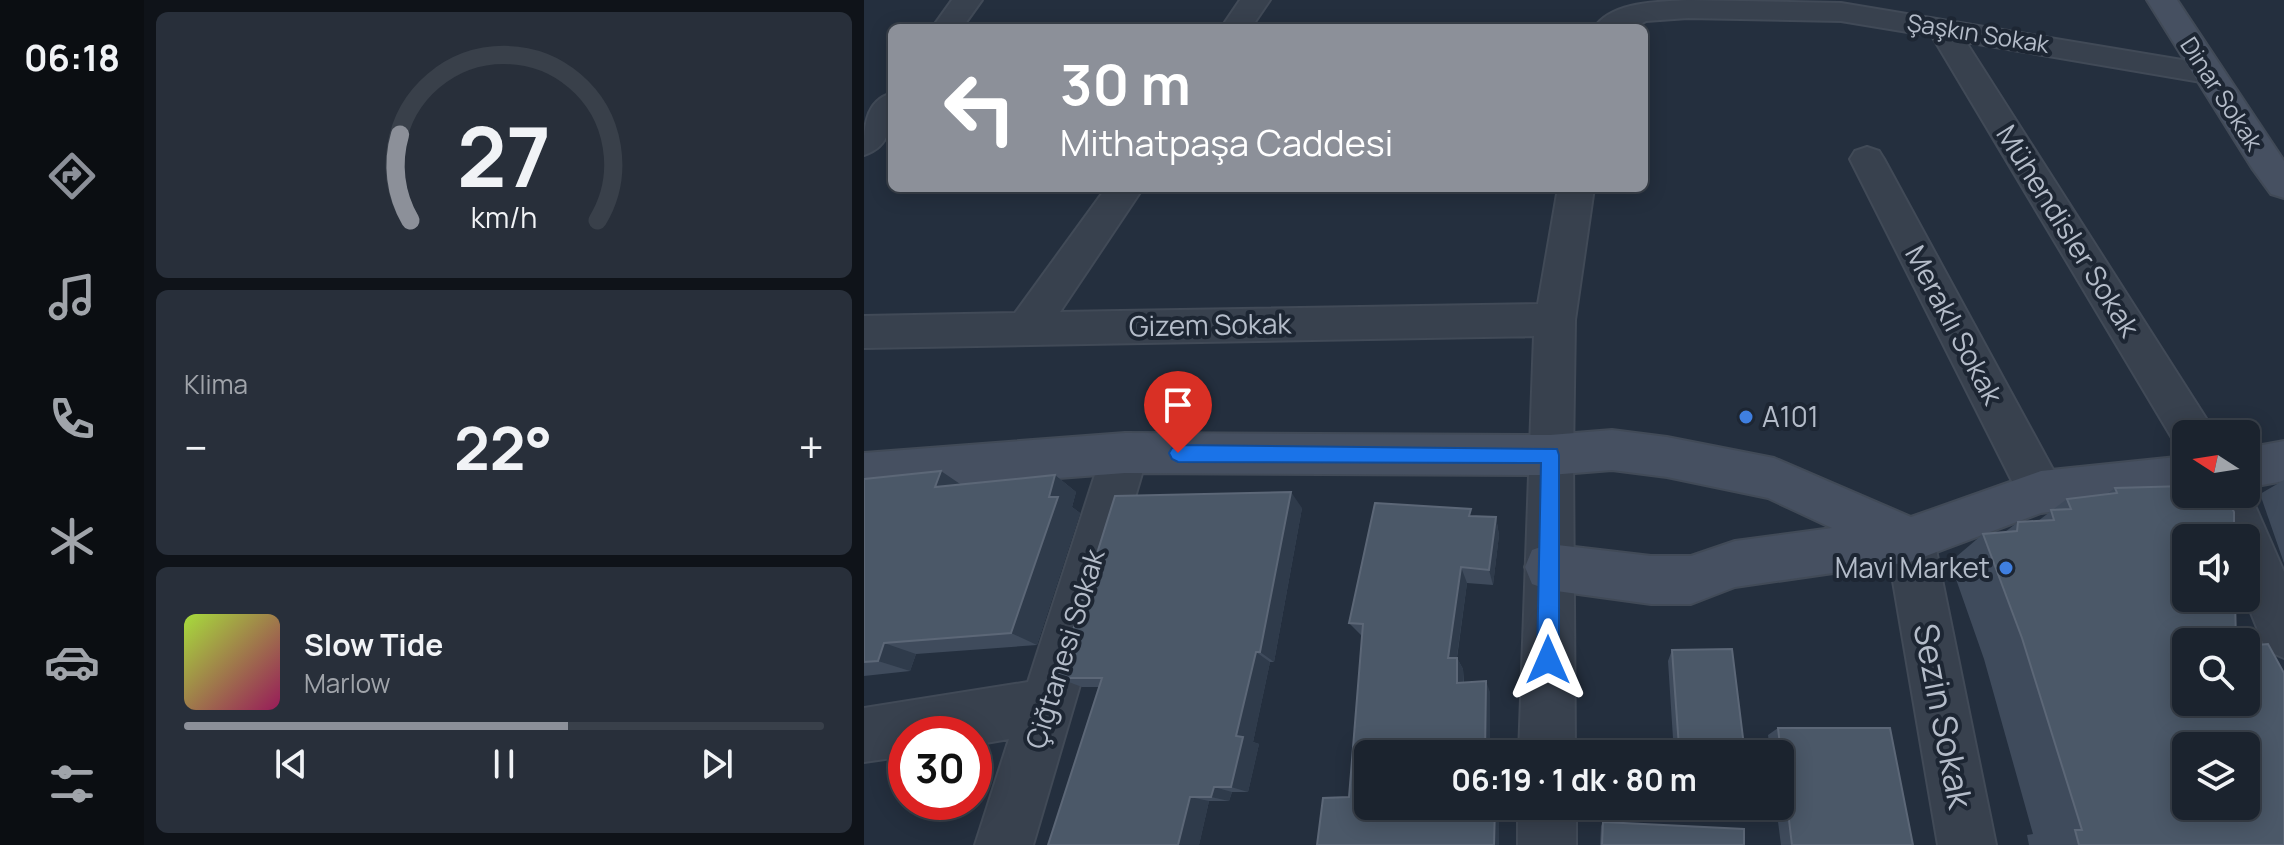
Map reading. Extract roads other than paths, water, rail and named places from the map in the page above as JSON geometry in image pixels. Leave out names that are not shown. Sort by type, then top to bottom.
[{"type":"street","points":[[950,24],[967,0]]},
{"type":"street","points":[[1239,24],[1255,0]]},
{"type":"street","name":"Dinar Sokak","points":[[2162,0],[2207,73],[2277,167]]},
{"type":"street","name":"Şaşkın Sokak","points":[[1617,24],[1640,13],[1688,9],[1841,6],[1942,28],[2207,73]]},
{"type":"street","name":"Mühendisler Sokak","points":[[1942,28],[2185,420]]},
{"type":"street","points":[[864,143],[888,110]]},
{"type":"street","name":"Meraklı Sokak","points":[[1867,159],[2041,492]]},
{"type":"street","points":[[1027,328],[1122,192]]},
{"type":"street","points":[[1547,740],[1550,455],[1555,320],[1575,192]]},
{"type":"street","name":"Gizem Sokak","points":[[864,332],[1555,320]]},
{"type":"street","points":[[864,473],[1125,453],[1550,455],[1612,450],[1667,457],[1774,479],[1910,540]]},
{"type":"street","name":"Çiğtanesi Sokak","points":[[1004,845],[1125,453]]},
{"type":"street","points":[[2260,465],[2284,461]]},
{"type":"street","points":[[1549,567],[1651,580],[1691,580],[1735,564],[1910,540],[2041,492],[2172,478]]},
{"type":"street","name":"Sezin Sokak","points":[[1910,540],[1967,845]]},
{"type":"street","points":[[2260,573],[2284,632]]},
{"type":"street","points":[[864,735],[1047,706]]},
{"type":"street","points":[[1547,820],[1547,845]]},
{"type":"place","name":"A101","points":[[1746,417]]},
{"type":"place","name":"Mavi Market","points":[[2006,568]]}]
